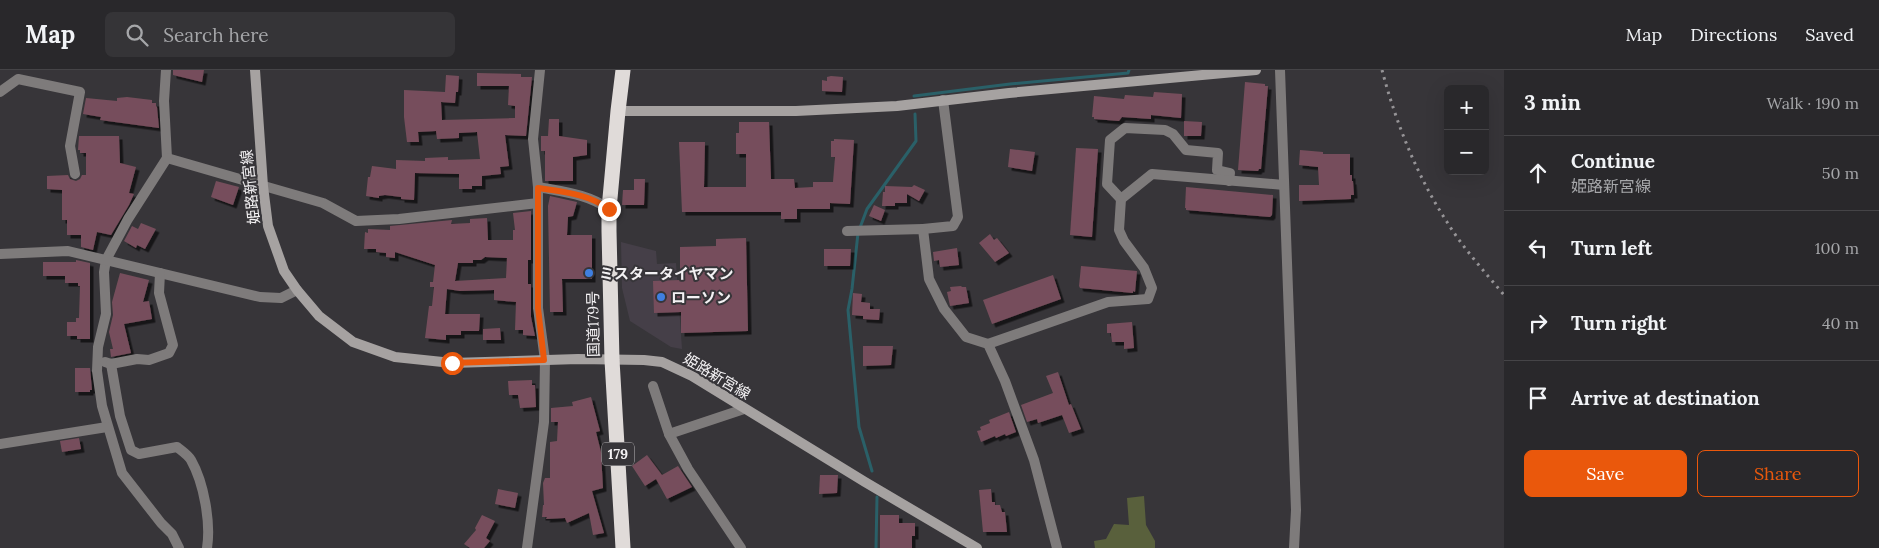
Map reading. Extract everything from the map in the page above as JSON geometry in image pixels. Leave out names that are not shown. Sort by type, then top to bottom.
[{"type":"highway","name":"国道179号","points":[[623,70],[609,209],[612,360],[624,548]]},
{"type":"main road","name":"姫路新宮線","points":[[255,70],[262,186],[268,226],[284,271],[319,316],[353,342],[395,357],[452,363],[544,360],[644,360],[662,362],[692,376],[744,410],[977,548]]},
{"type":"main road","points":[[618,111],[796,111],[897,106],[1256,70]]},
{"type":"street","points":[[166,70],[164,101],[167,158],[128,219],[106,260],[104,272],[106,314],[98,347],[97,371],[107,427],[122,473],[161,523],[172,534],[179,548]]},
{"type":"street","points":[[527,548],[544,422],[544,360],[538,308],[538,188],[534,140],[540,70]]},
{"type":"street","points":[[1280,70],[1296,500],[1294,548]]},
{"type":"street","points":[[0,92],[19,75],[80,92],[70,146],[75,174]]},
{"type":"street","points":[[847,231],[923,229],[953,226],[958,217],[943,100]]},
{"type":"street","points":[[1122,199],[1107,184],[1110,140],[1125,128],[1165,130],[1173,134],[1186,150],[1218,153],[1217,170],[1230,173],[1229,181]]},
{"type":"street","points":[[167,158],[323,203],[356,221],[399,219],[538,203]]},
{"type":"street","points":[[923,229],[930,279],[944,309],[966,338],[988,344],[1108,302],[1148,299],[1152,288],[1144,268],[1124,242],[1119,230],[1122,199],[1152,174],[1284,185]]},
{"type":"street","points":[[538,188],[578,194],[598,201],[609,209]]},
{"type":"street","points":[[0,254],[68,251],[260,297],[281,298],[297,290]]},
{"type":"street","points":[[98,360],[111,364],[137,359],[149,360],[170,353],[173,345],[159,293],[160,273]]},
{"type":"street","points":[[988,344],[1005,381],[1034,460],[1057,548]]},
{"type":"street","points":[[111,364],[120,416],[132,450],[139,454],[177,447],[191,459],[200,481],[207,516],[207,548]]},
{"type":"street","points":[[653,386],[669,434],[688,469],[741,548]]},
{"type":"street","points":[[669,434],[744,410]]},
{"type":"street","points":[[0,444],[107,427]]},
{"type":"shaded area","points":[[621,242],[656,251],[657,264],[676,263],[682,349],[671,347],[630,321],[622,288]]},
{"type":"green space","points":[[1144,496],[1146,525],[1155,541],[1155,548],[1095,548],[1094,541],[1106,539],[1114,524],[1129,525],[1127,498]]},
{"type":"building","points":[[173,70],[204,70],[202,82],[173,75]]},
{"type":"building","points":[[477,73],[521,74],[521,77],[532,77],[526,136],[505,135],[509,166],[500,167],[501,174],[482,176],[482,186],[472,186],[472,189],[459,189],[459,174],[415,173],[414,200],[385,195],[379,196],[379,198],[366,196],[368,177],[370,177],[372,166],[396,169],[396,160],[425,161],[425,158],[448,157],[448,160],[480,159],[477,132],[459,133],[459,138],[437,139],[436,131],[418,132],[419,142],[407,142],[404,117],[404,90],[445,92],[446,75],[459,76],[458,92],[456,92],[455,103],[441,102],[442,120],[515,118],[515,106],[508,105],[509,86],[477,86]]},
{"type":"building","points":[[827,77],[843,77],[842,92],[822,91],[822,80],[827,81]]},
{"type":"building","points":[[1245,82],[1268,86],[1261,169],[1258,171],[1238,170]]},
{"type":"building","points":[[1154,92],[1182,94],[1181,118],[1151,115],[1151,119],[1122,117],[1119,121],[1094,119],[1092,117],[1094,96],[1124,99],[1125,95],[1153,97]]},
{"type":"building","points":[[127,97],[152,100],[152,103],[156,103],[159,128],[100,120],[101,117],[83,114],[86,98],[117,101],[117,98]]},
{"type":"building","points":[[549,119],[559,119],[559,136],[587,140],[587,155],[573,157],[573,181],[545,181],[545,151],[541,151],[541,136],[548,136]]},
{"type":"building","points":[[1184,121],[1202,122],[1201,136],[1184,136]]},
{"type":"building","points":[[739,122],[769,122],[771,179],[794,179],[795,188],[813,187],[813,182],[833,182],[835,157],[831,157],[831,141],[834,141],[834,139],[854,140],[850,204],[830,203],[830,209],[797,209],[797,219],[781,219],[781,212],[682,212],[679,142],[705,142],[704,187],[746,187],[746,154],[736,154],[736,133],[739,133]]},
{"type":"building","points":[[79,136],[119,136],[120,163],[136,167],[129,193],[134,194],[129,205],[111,235],[97,232],[93,250],[81,247],[81,235],[67,235],[67,220],[62,220],[62,190],[47,189],[47,176],[68,175],[70,179],[76,181],[82,175],[86,175],[86,153],[80,153],[80,150],[78,150]]},
{"type":"building","points":[[1076,148],[1098,149],[1092,237],[1070,235]]},
{"type":"building","points":[[1010,149],[1035,152],[1032,171],[1008,167]]},
{"type":"building","points":[[1300,150],[1323,152],[1323,154],[1350,154],[1350,175],[1352,175],[1354,195],[1351,195],[1351,199],[1299,201],[1299,185],[1319,185],[1318,167],[1299,165]]},
{"type":"building","points":[[634,179],[645,179],[644,205],[622,205],[623,190],[634,190]]},
{"type":"building","points":[[216,181],[239,187],[233,205],[211,197]]},
{"type":"building","points":[[914,185],[925,190],[919,201],[907,194],[907,203],[895,203],[895,206],[882,206],[885,186],[912,187]]},
{"type":"building","points":[[1186,187],[1273,195],[1272,215],[1270,217],[1186,210]]},
{"type":"building","points":[[550,196],[577,202],[573,216],[568,217],[567,235],[592,235],[592,279],[562,279],[563,312],[550,312],[548,206]]},
{"type":"building","points":[[874,205],[885,210],[881,221],[869,216]]},
{"type":"building","points":[[531,211],[531,260],[528,260],[528,284],[531,284],[531,317],[535,336],[523,335],[523,330],[515,330],[516,302],[494,300],[494,290],[460,291],[447,289],[445,314],[480,314],[479,331],[461,331],[461,335],[446,335],[446,340],[425,338],[429,306],[432,306],[434,287],[430,287],[430,282],[433,282],[435,265],[395,252],[395,258],[386,257],[386,253],[376,252],[376,249],[364,249],[365,232],[368,233],[368,229],[390,230],[390,226],[452,220],[451,224],[470,223],[470,219],[487,218],[488,240],[513,240],[513,230],[515,230],[513,213]],"holes":[[[485,257],[507,258],[506,278],[455,281],[458,263],[473,263],[473,260],[481,260]]]},
{"type":"building","points":[[141,223],[156,229],[145,249],[137,245],[136,248],[124,241],[132,226],[138,229]]},
{"type":"building","points":[[990,234],[994,240],[997,238],[1009,253],[995,262],[979,243]]},
{"type":"building","points":[[746,238],[748,331],[681,333],[681,312],[654,313],[653,281],[680,280],[680,247],[716,246],[716,239]]},
{"type":"building","points":[[957,248],[959,265],[940,267],[939,260],[934,261],[933,252]]},
{"type":"building","points":[[824,249],[851,249],[850,266],[824,266]]},
{"type":"building","points":[[76,260],[90,263],[90,339],[77,339],[77,336],[67,336],[67,322],[76,322],[76,318],[79,318],[80,286],[78,286],[78,283],[65,283],[65,276],[43,276],[43,262],[76,262]]},
{"type":"building","points":[[1081,266],[1137,271],[1135,292],[1080,288]]},
{"type":"building","points":[[120,273],[149,280],[143,302],[149,301],[152,319],[124,324],[131,353],[111,357],[110,349],[113,349],[109,332],[113,315],[112,302]]},
{"type":"building","points":[[1053,275],[1061,299],[992,324],[983,300]]},
{"type":"building","points":[[950,287],[966,287],[969,303],[950,306],[947,292],[951,291]]},
{"type":"building","points":[[853,293],[862,294],[861,302],[870,303],[870,309],[880,309],[879,320],[863,319],[863,316],[852,315]]},
{"type":"building","points":[[1132,322],[1134,348],[1124,349],[1124,342],[1112,342],[1111,333],[1107,333],[1107,324]]},
{"type":"building","points":[[500,328],[501,340],[483,340],[483,329]]},
{"type":"building","points":[[863,346],[893,346],[891,365],[863,366]]},
{"type":"building","points":[[75,368],[90,368],[92,390],[90,392],[75,392]]},
{"type":"building","points":[[1058,372],[1069,405],[1071,404],[1081,429],[1069,433],[1062,415],[1038,423],[1037,419],[1027,422],[1021,405],[1053,393],[1046,376]]},
{"type":"building","points":[[532,380],[532,385],[535,385],[536,407],[520,408],[518,395],[509,395],[508,381]]},
{"type":"building","points":[[591,397],[600,431],[596,432],[601,452],[603,488],[592,491],[604,533],[593,535],[589,513],[567,523],[565,518],[546,519],[547,517],[542,517],[544,505],[543,483],[545,478],[550,478],[550,442],[557,441],[558,422],[551,422],[551,408],[573,406],[572,402]]},
{"type":"building","points":[[1009,412],[1016,432],[996,438],[995,436],[981,442],[977,431],[981,430],[980,427],[990,423],[989,420]]},
{"type":"building","points":[[79,438],[81,449],[62,452],[60,441]]},
{"type":"building","points":[[647,455],[662,475],[678,466],[692,487],[667,499],[656,479],[645,486],[632,466]]},
{"type":"building","points":[[820,475],[838,475],[837,493],[819,494]]},
{"type":"building","points":[[498,489],[518,493],[515,508],[495,504]]},
{"type":"building","points":[[991,489],[992,502],[995,502],[995,505],[1000,505],[1002,512],[1005,512],[1007,532],[983,532],[979,490]]},
{"type":"building","points":[[482,515],[495,521],[486,538],[490,541],[484,548],[470,548],[464,544],[476,530],[475,528]]},
{"type":"building","points":[[880,515],[899,515],[899,523],[915,523],[915,536],[912,536],[912,548],[880,548]]},
{"type":"waterway","points":[[914,96],[1010,84],[1128,73],[1129,70]]},
{"type":"waterway","points":[[872,471],[859,427],[848,310],[858,233],[867,209],[916,141],[915,114]]},
{"type":"waterway","points":[[876,548],[877,497]]},
{"type":"railway","points":[[1382,70],[1408,149],[1426,186],[1453,232],[1504,295]]},
{"type":"place","name":"ミスタータイヤマン","points":[[589,273]]},
{"type":"place","name":"ローソン","points":[[661,297]]},
{"type":"route","points":[[452,363],[544,360],[538,308],[538,188],[578,194],[598,201],[609,209]]}]
